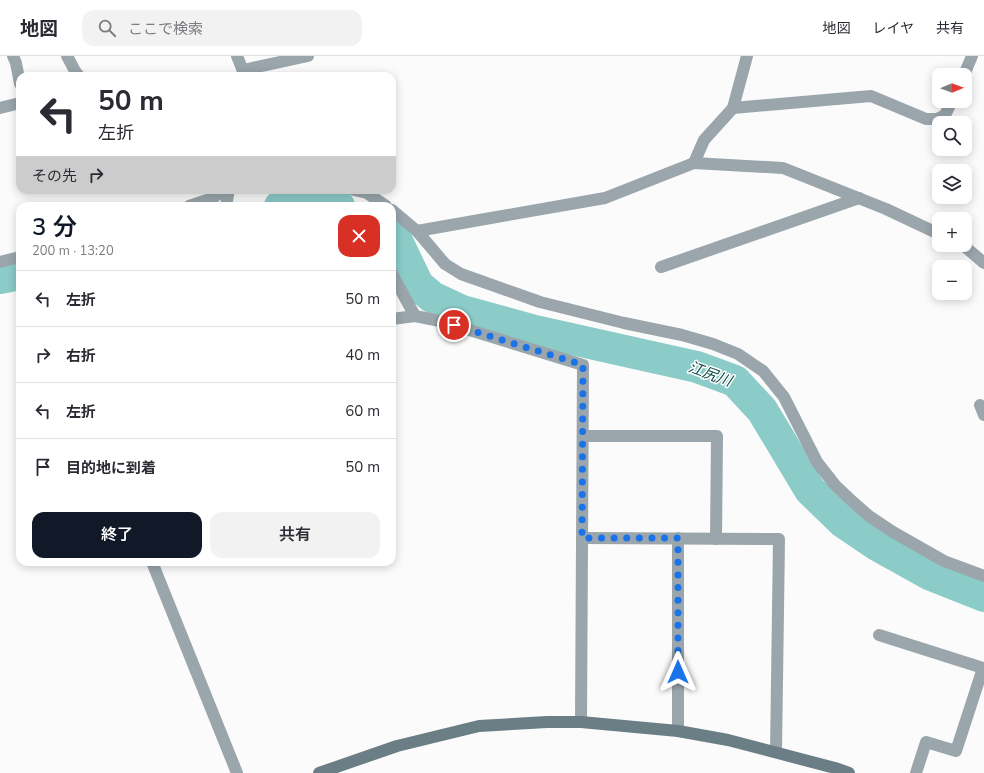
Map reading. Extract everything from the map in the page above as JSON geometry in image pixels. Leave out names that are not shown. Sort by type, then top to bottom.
[{"type":"street","points":[[13,56],[18,72]]},
{"type":"street","points":[[67,56],[76,72]]},
{"type":"street","points":[[237,56],[244,72]]},
{"type":"street","points":[[248,72],[308,56]]},
{"type":"street","points":[[694,163],[704,140],[733,108],[747,56]]},
{"type":"street","points":[[967,68],[972,56]]},
{"type":"street","points":[[733,108],[871,96],[926,119],[937,119],[945,115],[948,108]]},
{"type":"street","points":[[0,108],[16,104]]},
{"type":"street","points":[[417,231],[605,198],[694,163],[783,168],[886,208],[932,231]]},
{"type":"street","points":[[201,202],[213,198],[218,194]]},
{"type":"street","points":[[368,194],[380,202]]},
{"type":"street","points":[[661,267],[859,198]]},
{"type":"street","points":[[396,213],[417,231],[445,264],[461,274],[540,302],[624,323],[682,335],[713,344],[738,354],[763,371],[784,397],[817,462],[835,485],[853,502],[869,516],[906,540],[944,561],[984,576]]},
{"type":"street","points":[[971,252],[984,263]]},
{"type":"street","points":[[0,262],[16,258]]},
{"type":"street","points":[[396,281],[415,316]]},
{"type":"street","points":[[396,318],[415,316],[440,321],[583,365],[581,722]]},
{"type":"street","points":[[583,436],[717,436],[716,538]]},
{"type":"street","points":[[582,538],[779,539],[776,752]]},
{"type":"street","points":[[678,538],[678,731]]},
{"type":"street","points":[[154,566],[237,773]]},
{"type":"street","points":[[879,635],[983,668],[956,751],[926,742],[916,773]]},
{"type":"street","points":[[318,773],[396,746],[479,726],[548,722],[581,722],[678,731],[728,740],[849,773]]},
{"type":"waterway","name":"江尻川","points":[[396,239],[418,285],[432,297],[462,311],[531,330],[697,367],[735,381],[762,410],[810,490],[843,522],[877,545],[931,575],[984,596]]},
{"type":"waterway","name":"江尻川","points":[[0,278],[16,275]]},
{"type":"route","points":[[454,325],[583,365],[582,538],[678,538],[678,672]]}]
